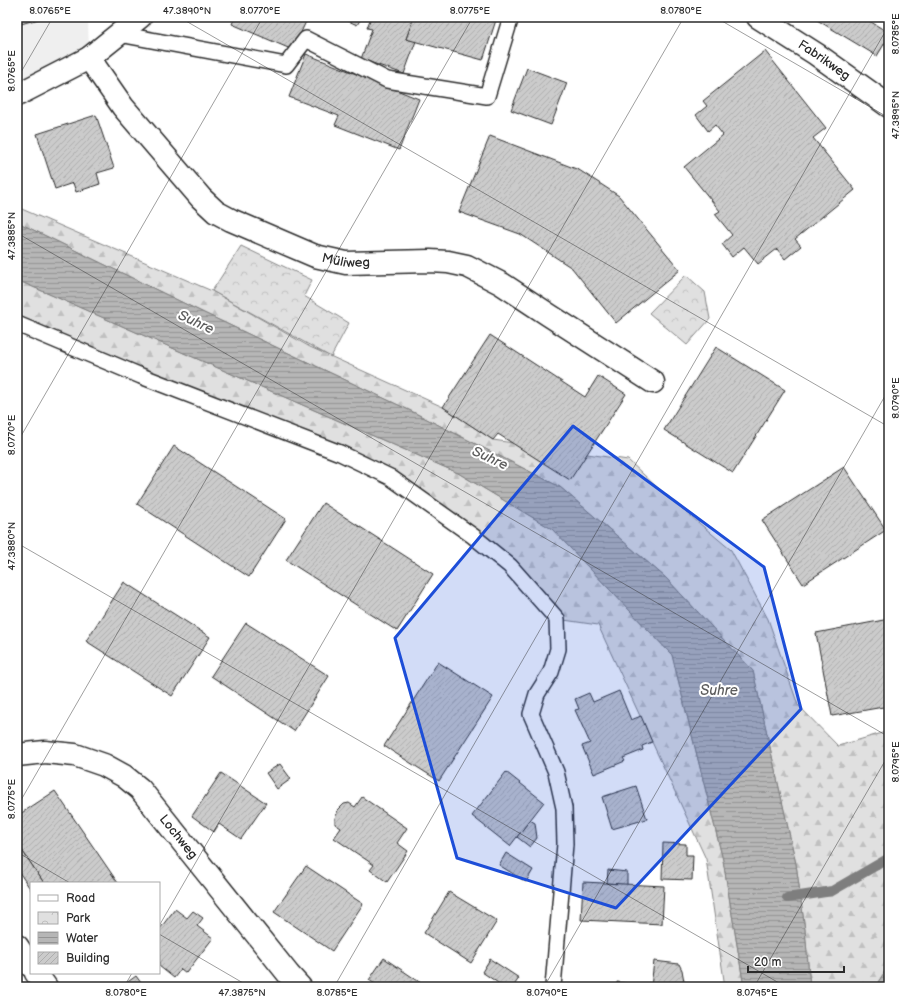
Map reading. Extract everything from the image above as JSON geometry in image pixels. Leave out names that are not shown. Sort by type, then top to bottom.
[{"type":"street","points":[[17,95],[89,58],[140,17]]},
{"type":"street","name":"Fabrikweg","points":[[758,17],[816,54],[889,106]]},
{"type":"street","name":"Müliweg","points":[[89,58],[123,107],[201,198],[216,212],[231,220],[315,256],[346,263],[430,261],[448,262],[467,266],[502,284],[653,382]]},
{"type":"street","name":"Lochweg","points":[[17,755],[46,752],[75,755],[104,765],[124,776],[140,789],[300,987]]},
{"type":"street","points":[[17,946],[30,965]]},
{"type":"street","points":[[37,974],[46,987]]},
{"type":"lane","points":[[119,34],[286,64],[306,39],[387,80],[487,96],[511,17]]},
{"type":"lane","points":[[17,324],[142,376],[340,453],[390,477],[473,536],[510,566],[557,619],[558,649],[551,672],[537,694],[531,714],[556,772],[564,808],[565,844],[553,987]]},
{"type":"highlighted area","points":[[573,426],[764,567],[801,709],[616,908],[457,858],[395,638]]},
{"type":"shaded area","points":[[17,17],[88,17],[89,58],[17,93]]},
{"type":"green space","points":[[17,207],[212,291],[310,347],[443,407],[493,440],[628,460],[659,489],[731,550],[768,619],[798,705],[838,746],[889,731],[889,965],[875,987],[810,987],[805,930],[796,864],[753,671],[666,578],[560,487],[411,411],[206,314],[17,222]]},
{"type":"green space","points":[[241,246],[312,280],[304,296],[349,323],[331,357],[212,291]]},
{"type":"green space","points":[[686,275],[705,292],[710,319],[687,345],[649,313]]},
{"type":"green space","points":[[17,280],[458,473],[552,529],[672,655],[723,860],[744,987],[725,987],[706,859],[598,625],[557,619],[510,566],[337,447],[17,319]]},
{"type":"water","name":"Suhre","points":[[17,222],[206,314],[411,411],[560,487],[666,578],[753,671],[796,864],[805,930],[810,987],[744,987],[723,860],[672,655],[552,529],[458,473],[17,280]]},
{"type":"water","points":[[889,965],[889,987],[875,987]]},
{"type":"building","points":[[17,17],[46,17],[17,25]]},
{"type":"building","points":[[235,17],[308,17],[293,50],[232,24]]},
{"type":"building","points":[[340,17],[362,17],[357,25]]},
{"type":"building","points":[[371,17],[414,17],[406,39],[416,41],[404,74],[361,59],[372,29],[367,28]]},
{"type":"building","points":[[414,17],[497,17],[483,60],[406,39]]},
{"type":"building","points":[[812,17],[863,17],[889,33],[889,36],[877,56]]},
{"type":"building","points":[[765,51],[826,128],[813,138],[855,190],[795,239],[801,246],[785,259],[777,249],[758,264],[744,247],[732,257],[722,244],[732,235],[715,214],[720,211],[684,167],[723,135],[715,125],[708,131],[696,115],[707,106],[703,101]]},
{"type":"building","points":[[306,54],[419,99],[399,150],[335,125],[339,116],[289,97]]},
{"type":"building","points":[[527,68],[567,83],[551,125],[511,110]]},
{"type":"building","points":[[96,115],[114,168],[97,173],[100,184],[76,192],[73,183],[55,189],[37,134]]},
{"type":"building","points":[[490,136],[579,170],[619,196],[680,270],[616,323],[572,268],[520,234],[459,212]]},
{"type":"building","points":[[490,335],[585,397],[598,376],[626,394],[570,480],[498,434],[493,440],[443,407]]},
{"type":"building","points":[[716,347],[785,390],[733,473],[664,430]]},
{"type":"building","points":[[174,446],[286,519],[249,577],[137,504]]},
{"type":"building","points":[[844,467],[886,530],[803,584],[762,520]]},
{"type":"building","points":[[323,503],[433,574],[397,631],[286,560]]},
{"type":"building","points":[[124,582],[210,637],[172,696],[86,641]]},
{"type":"building","points":[[889,619],[889,706],[832,716],[816,633]]},
{"type":"building","points":[[246,623],[329,676],[294,731],[211,676]]},
{"type":"building","points":[[438,662],[493,697],[439,781],[384,746]]},
{"type":"building","points":[[619,691],[631,720],[641,716],[652,742],[642,746],[643,750],[623,758],[625,761],[594,774],[582,746],[590,743],[575,710],[579,709],[575,699],[589,693],[593,702]]},
{"type":"building","points":[[280,764],[291,779],[277,789],[266,773]]},
{"type":"building","points":[[506,772],[544,802],[510,846],[472,816]]},
{"type":"building","points":[[221,773],[266,803],[241,839],[219,824],[214,832],[192,816]]},
{"type":"building","points":[[636,786],[647,819],[612,829],[602,797]]},
{"type":"building","points":[[55,791],[117,882],[43,882],[17,843],[17,816]]},
{"type":"building","points":[[362,797],[407,828],[397,843],[408,851],[387,882],[370,870],[374,865],[334,838],[341,828],[335,824],[335,818],[338,810],[344,804],[349,803],[355,807]]},
{"type":"building","points":[[530,820],[535,823],[537,838],[530,847],[517,837]]},
{"type":"building","points":[[17,843],[43,882],[30,882],[30,888],[17,869]]},
{"type":"building","points":[[663,843],[686,844],[686,855],[693,855],[692,880],[662,879]]},
{"type":"building","points":[[506,853],[533,870],[526,882],[499,865]]},
{"type":"building","points":[[306,866],[363,904],[332,951],[274,912]]},
{"type":"building","points":[[608,870],[627,872],[627,885],[607,883]]},
{"type":"building","points":[[583,882],[664,886],[662,924],[581,920]]},
{"type":"building","points":[[449,892],[497,921],[471,963],[424,933]]},
{"type":"building","points":[[175,909],[187,918],[193,911],[203,918],[197,926],[213,938],[186,973],[181,969],[174,978],[160,967],[160,929]]},
{"type":"building","points":[[384,958],[427,987],[377,987],[378,986],[369,980]]},
{"type":"building","points":[[490,959],[519,978],[513,987],[504,987],[482,972]]},
{"type":"building","points":[[654,961],[679,964],[682,970],[685,987],[651,987]]},
{"type":"building","points":[[136,976],[144,987],[121,987]]},
{"type":"building","points":[[617,982],[649,987],[617,987]]},
{"type":"waterway","points":[[787,898],[832,891],[889,858]]}]
